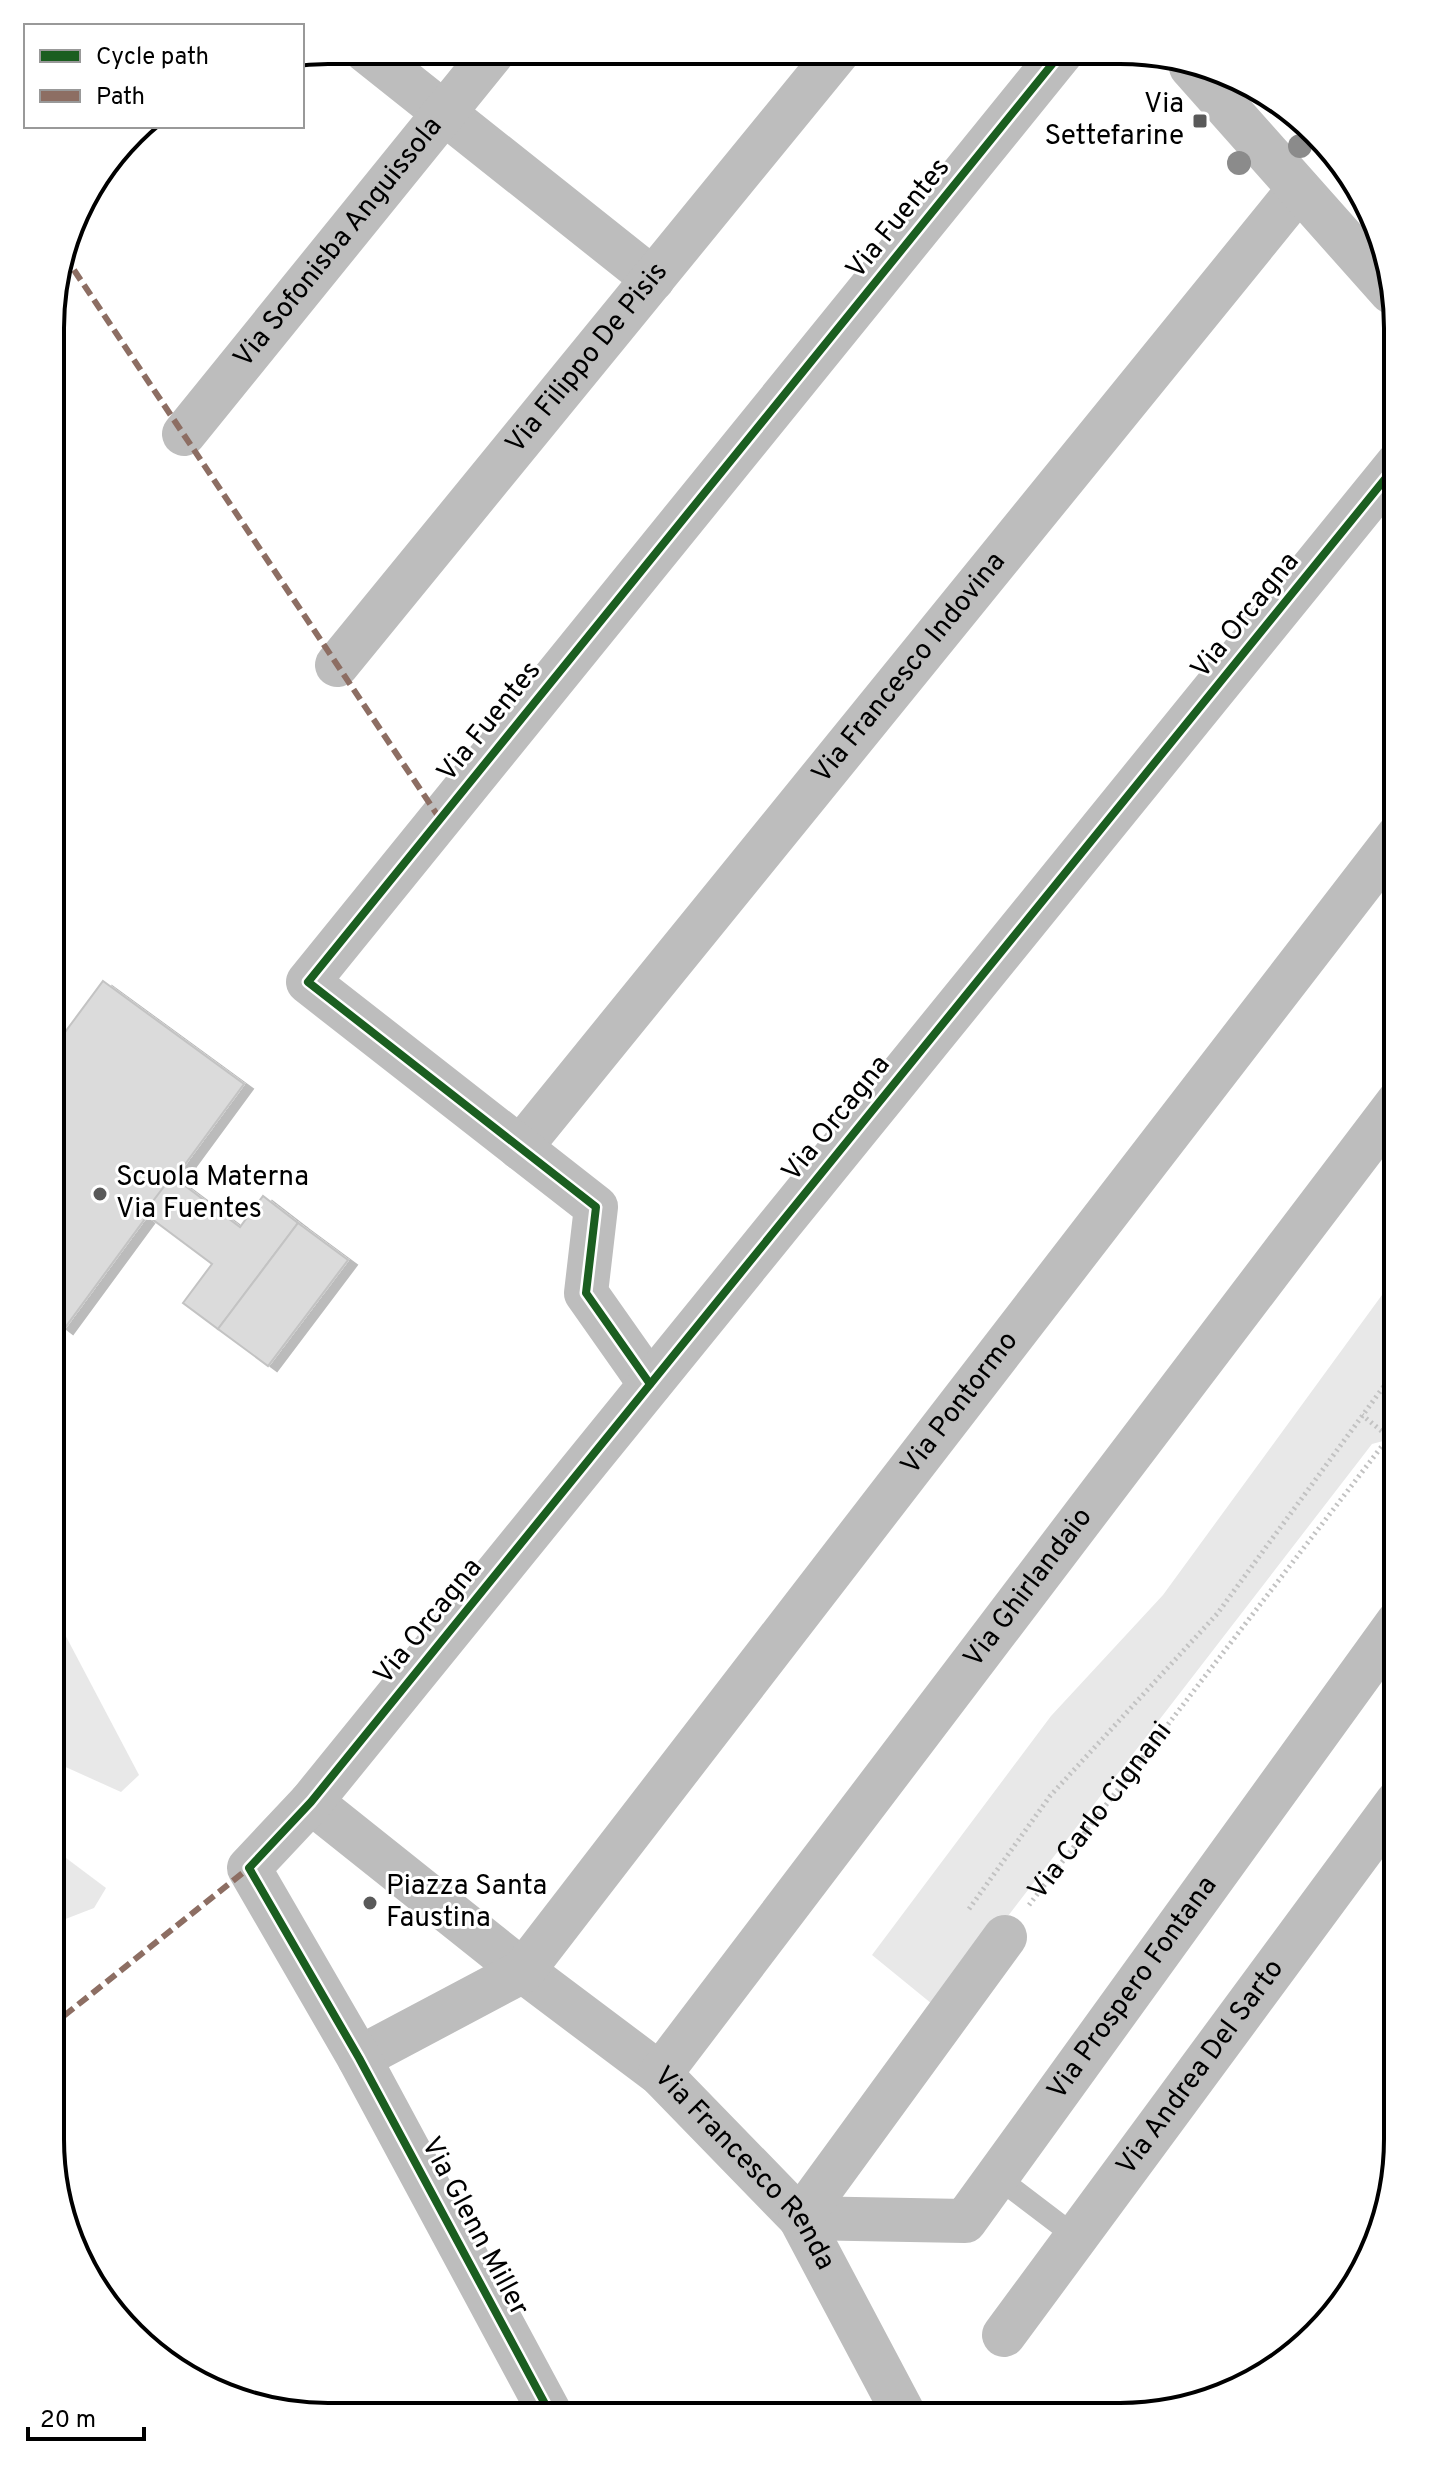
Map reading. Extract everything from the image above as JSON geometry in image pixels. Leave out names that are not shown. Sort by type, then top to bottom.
[{"type":"street","points":[[383,64],[653,279]]},
{"type":"street","name":"Via Sofonisba Anguissola","points":[[184,434],[484,64]]},
{"type":"street","name":"Via Filippo De Pisis","points":[[337,665],[828,64]]},
{"type":"street","name":"Via Fuentes","points":[[650,1384],[586,1293],[596,1207],[308,982],[1052,64]]},
{"type":"street","points":[[1210,80],[1299,189],[1379,279]]},
{"type":"street","name":"Via Francesco Indovina","points":[[520,1148],[1299,189]]},
{"type":"street","name":"Via Orcagna","points":[[311,1802],[1384,480]]},
{"type":"street","name":"Via Pontormo","points":[[523,1971],[1384,855]]},
{"type":"street","name":"Via Ghirlandaio","points":[[660,2074],[1384,1121]]},
{"type":"street","name":"Via Prospero Fontana","points":[[800,2218],[965,2221],[1383,1642]]},
{"type":"street","points":[[311,1802],[523,1971],[359,2058],[249,1868],[311,1802]]},
{"type":"street","name":"Via Andrea Del Sarto","points":[[1004,2335],[1383,1821]]},
{"type":"street","points":[[800,2218],[1005,1937]]},
{"type":"street","name":"Via Francesco Renda","points":[[523,1971],[660,2074],[800,2218],[898,2403]]},
{"type":"street","name":"Via Glenn Miller","points":[[359,2058],[545,2403]]},
{"type":"lane","points":[[997,2177],[1076,2237]]},
{"type":"path","points":[[969,1909],[1050,1796],[1217,1614],[1383,1386]]},
{"type":"shaded area","points":[[1383,1293],[1383,1441],[1372,1444],[937,2008],[872,1955],[1051,1716],[1163,1595]]},
{"type":"shaded area","points":[[64,1633],[139,1775],[121,1792],[64,1766]]},
{"type":"shaded area","points":[[64,1856],[106,1888],[94,1908],[64,1920]]},
{"type":"building","points":[[103,981],[244,1084],[64,1329],[64,1034]]},
{"type":"building","points":[[172,1176],[240,1227],[263,1196],[298,1223],[218,1329],[183,1303],[212,1264],[144,1213]]},
{"type":"building","points":[[298,1223],[348,1260],[268,1366],[218,1329]]},
{"type":"marked path","points":[[72,266],[440,819]]},
{"type":"marked path","points":[[64,2016],[249,1868]]},
{"type":"cycle path","points":[[650,1384],[586,1293],[596,1207],[308,982],[1052,64]]},
{"type":"cycle path","points":[[545,2403],[359,2058],[249,1868],[311,1802],[1384,480]]},
{"type":"place","name":"Via Settefarine","points":[[1200,121]]},
{"type":"place","name":"Scuola Materna Via Fuentes","points":[[100,1194]]},
{"type":"place","name":"Piazza Santa Faustina","points":[[370,1903]]}]
